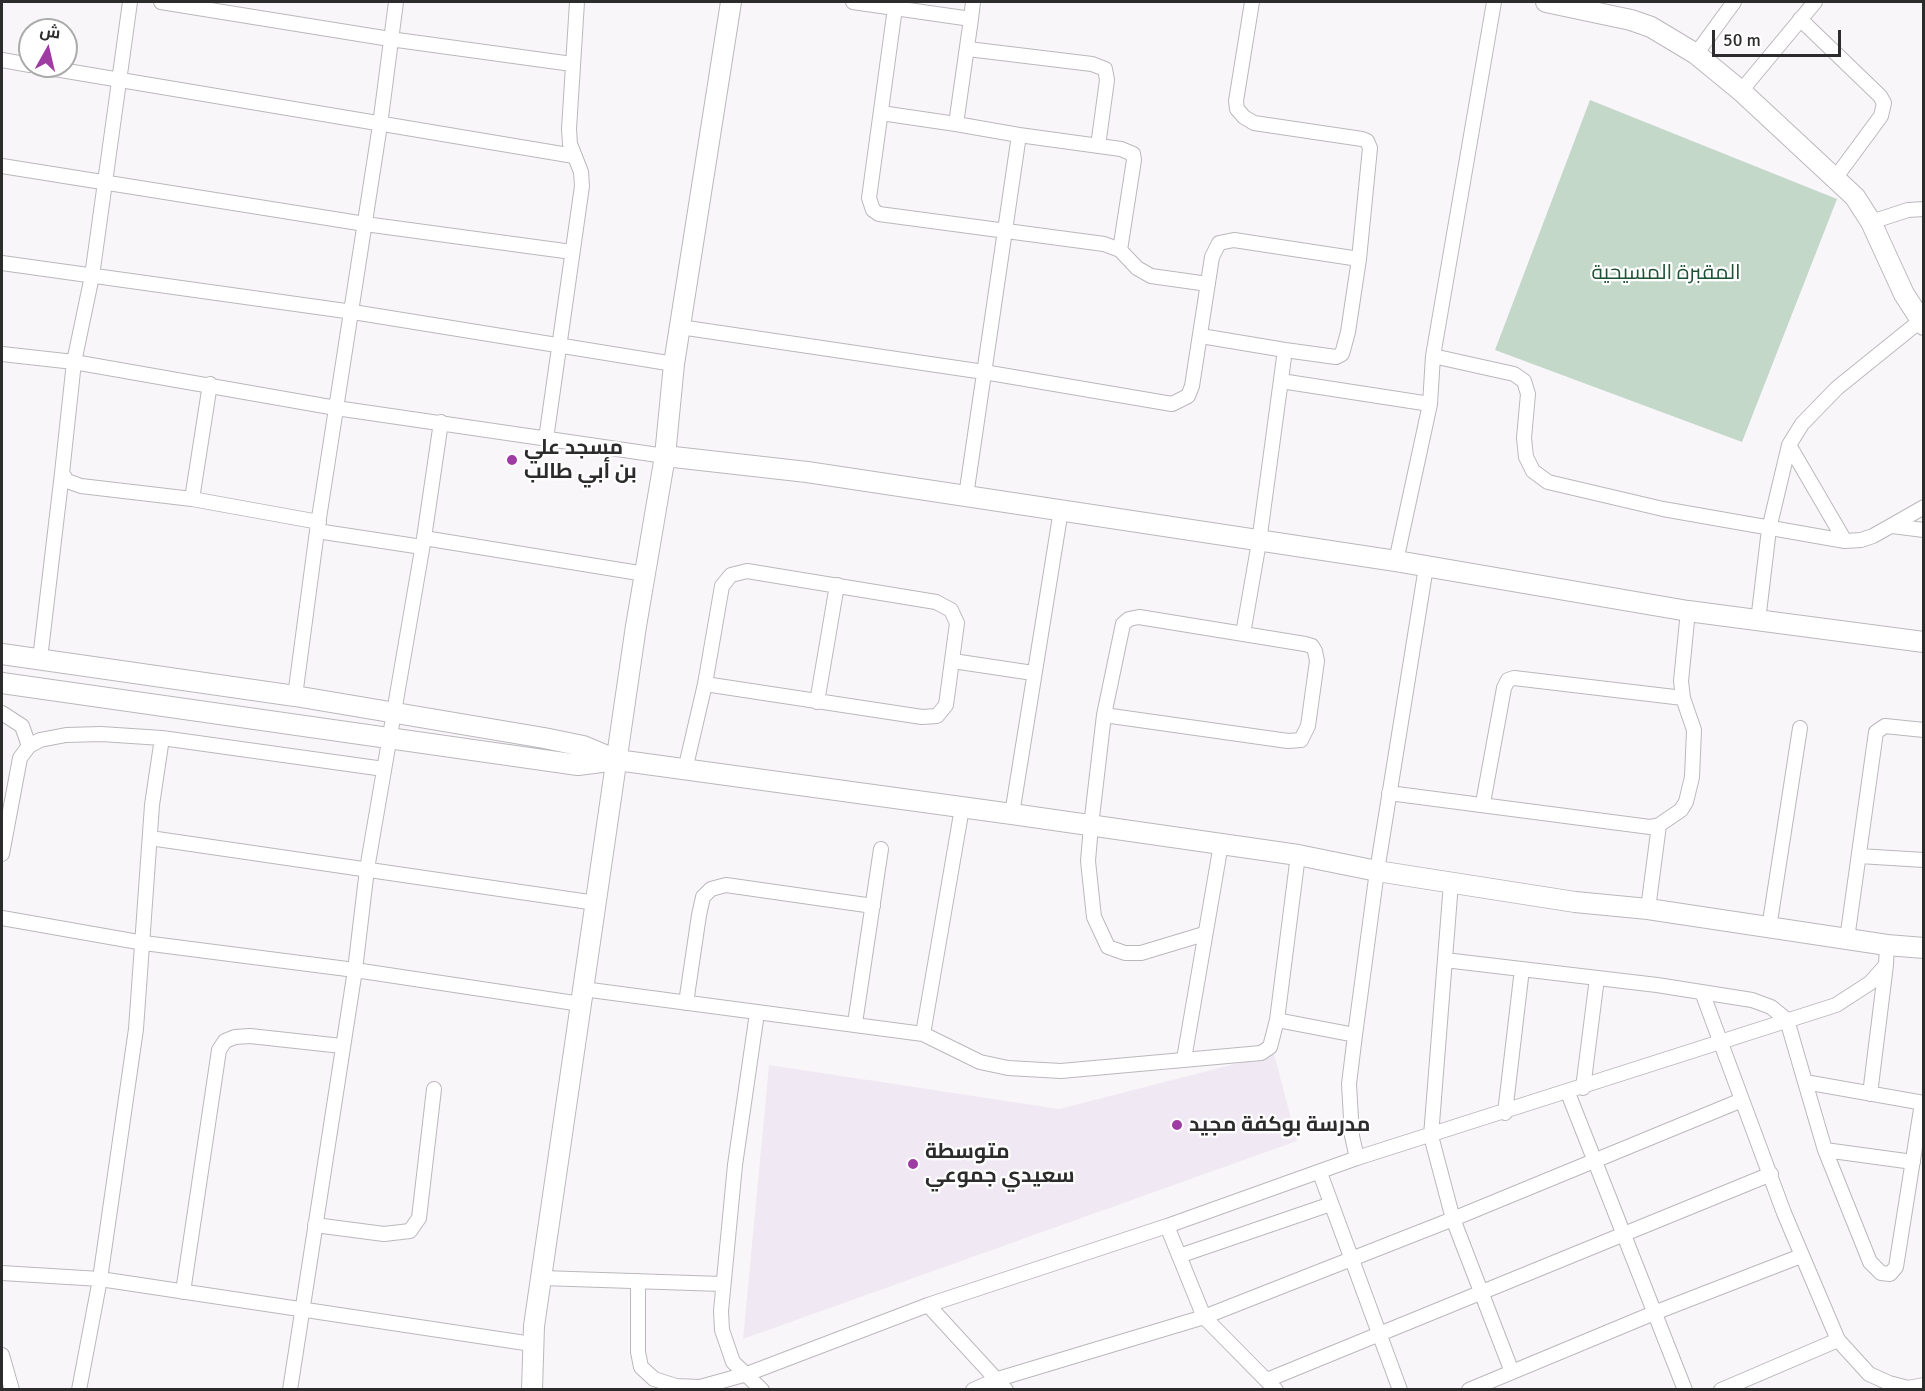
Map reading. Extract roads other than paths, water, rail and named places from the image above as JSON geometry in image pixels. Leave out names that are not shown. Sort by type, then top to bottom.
[{"type":"main road","points":[[532,1389],[532,1344],[617,760],[665,456],[674,364],[730,2]]},
{"type":"main road","points":[[1546,2],[1631,20],[1651,27],[1696,54],[1741,91],[1855,197],[1871,222],[1891,269],[1922,323]]},
{"type":"main road","points":[[665,456],[807,472],[1396,561],[1688,611],[1923,642]]},
{"type":"main road","points":[[2,654],[295,696],[544,738],[583,746],[617,760],[1298,855],[1451,883],[1648,909],[1847,939],[1886,955],[1923,948]]},
{"type":"main road","points":[[2,683],[578,765],[617,760]]},
{"type":"street","points":[[40,659],[74,362],[92,276],[130,2]]},
{"type":"street","points":[[161,2],[390,39],[572,64]]},
{"type":"street","points":[[295,696],[318,526],[353,312],[396,2]]},
{"type":"street","points":[[546,439],[582,186],[581,172],[570,144],[569,129],[577,2]]},
{"type":"street","points":[[853,2],[971,19]]},
{"type":"street","points":[[956,124],[973,2]]},
{"type":"street","points":[[1201,336],[1336,357],[1342,354],[1348,332],[1359,259],[1370,156],[1367,141],[1254,123],[1244,117],[1236,101],[1252,2]]},
{"type":"street","points":[[1396,561],[1430,404],[1433,356],[1494,2]]},
{"type":"street","points":[[1696,54],[1734,2]]},
{"type":"street","points":[[1741,91],[1815,2]]},
{"type":"street","points":[[895,8],[870,198],[873,210],[879,214],[1104,244],[1120,250],[1137,268],[1151,276],[1208,284]]},
{"type":"street","points":[[1800,19],[1880,96],[1884,103],[1881,116],[1836,177]]},
{"type":"street","points":[[968,49],[1092,64],[1105,69],[1107,80],[1098,146]]},
{"type":"street","points":[[2,60],[18,63]]},
{"type":"street","points":[[78,73],[574,156]]},
{"type":"street","points":[[881,114],[1127,150],[1132,154],[1134,160],[1120,250]]},
{"type":"street","points":[[966,496],[1019,135]]},
{"type":"street","points":[[2,166],[365,224],[572,252]]},
{"type":"street","points":[[1871,222],[1908,210],[1923,209]]},
{"type":"street","points":[[680,327],[984,372],[1172,404],[1188,396],[1192,386],[1215,248],[1225,240],[1359,259]]},
{"type":"street","points":[[2,263],[353,312],[674,364]]},
{"type":"street","points":[[1758,621],[1769,529],[1790,445],[1802,424],[1837,388],[1922,323]]},
{"type":"street","points":[[1243,634],[1259,542],[1285,350]]},
{"type":"street","points":[[2,354],[74,362],[210,384],[336,408],[665,456]]},
{"type":"street","points":[[1433,356],[1514,374],[1524,381],[1528,394],[1524,438],[1526,457],[1533,471],[1548,482],[1663,510],[1845,541],[1862,540],[1892,526],[1923,507]]},
{"type":"street","points":[[1281,381],[1430,404]]},
{"type":"street","points":[[192,499],[210,384]]},
{"type":"street","points":[[290,1389],[355,970],[367,869],[392,712],[423,543],[441,422]]},
{"type":"street","points":[[1790,445],[1845,541]]},
{"type":"street","points":[[62,473],[68,481],[81,486],[192,499],[318,526],[645,574]]},
{"type":"street","points":[[1012,814],[1061,510]]},
{"type":"street","points":[[1892,526],[1923,530]]},
{"type":"street","points":[[1357,1158],[1352,1136],[1349,1084],[1354,1035],[1389,793],[1426,567]]},
{"type":"street","points":[[685,770],[705,684],[722,586],[731,575],[747,571],[936,602],[945,606],[955,616],[957,623],[946,705],[937,716],[922,717],[705,684]]},
{"type":"street","points":[[817,702],[837,585]]},
{"type":"street","points":[[1389,793],[1483,803],[1650,827],[1659,825],[1681,810],[1686,802],[1692,777],[1694,730],[1683,698],[1681,681],[1688,611]]},
{"type":"street","points":[[1104,715],[1288,741],[1301,740],[1308,726],[1317,661],[1316,651],[1312,646],[1305,644],[1139,618],[1129,619],[1123,624],[1104,715],[1090,826],[1088,861],[1094,917],[1108,947],[1125,953],[1141,953],[1204,934]]},
{"type":"street","points":[[952,661],[1033,673]]},
{"type":"street","points":[[1483,803],[1504,688],[1508,680],[1514,678],[1683,698]]},
{"type":"street","points":[[2,713],[22,726],[29,746]]},
{"type":"street","points":[[1847,939],[1876,732],[1885,726],[1923,730]]},
{"type":"street","points":[[1769,928],[1800,728]]},
{"type":"street","points":[[2,854],[14,780],[20,758],[29,746],[40,740],[66,735],[101,734],[162,738],[384,769]]},
{"type":"street","points":[[79,1389],[100,1279],[136,1029],[150,838],[162,738]]},
{"type":"street","points":[[923,1034],[962,808]]},
{"type":"street","points":[[1648,909],[1659,825]]},
{"type":"street","points":[[150,838],[596,903]]},
{"type":"street","points":[[1184,1059],[1221,844]]},
{"type":"street","points":[[855,1023],[881,849]]},
{"type":"street","points":[[2,918],[144,943],[355,970],[582,996],[686,1003],[855,1023],[923,1034],[980,1062],[1008,1068],[1061,1071],[1261,1053],[1270,1047],[1277,1020],[1298,855]]},
{"type":"street","points":[[1859,856],[1923,860]]},
{"type":"street","points":[[1451,883],[1431,1136],[1453,1219],[1512,1372]]},
{"type":"street","points":[[686,1003],[699,915],[703,897],[711,889],[726,885],[873,906]]},
{"type":"street","points":[[638,1281],[638,1352],[641,1367],[654,1380],[676,1386],[700,1387],[747,1374],[928,1305],[1167,1226],[1357,1158],[1568,1093],[1836,1005],[1870,984],[1886,955]]},
{"type":"street","points":[[1870,1094],[1886,955]]},
{"type":"street","points":[[1445,960],[1702,992],[1752,1000],[1772,1006],[1787,1020],[1805,1082],[1825,1150],[1870,1262],[1881,1273],[1890,1274],[1896,1267],[1923,1103],[1805,1082]]},
{"type":"street","points":[[1505,1113],[1522,969]]},
{"type":"street","points":[[1583,1088],[1597,978]]},
{"type":"street","points":[[1702,992],[1801,1256],[1838,1340],[1869,1374],[1888,1383],[1908,1388],[1923,1384]]},
{"type":"street","points":[[757,1013],[735,1165],[722,1284],[722,1330],[733,1362],[762,1389]]},
{"type":"street","points":[[1277,1020],[1354,1035]]},
{"type":"street","points":[[183,1292],[219,1050],[225,1041],[235,1037],[250,1036],[342,1046]]},
{"type":"street","points":[[315,1225],[384,1234],[410,1231],[419,1218],[434,1089]]},
{"type":"street","points":[[1568,1093],[1685,1389]]},
{"type":"street","points":[[973,1389],[1002,1384],[1204,1317],[1453,1219],[1742,1100]]},
{"type":"street","points":[[1825,1150],[1913,1162]]},
{"type":"street","points":[[1320,1173],[1400,1389]]},
{"type":"street","points":[[1167,1226],[1204,1317],[1271,1385],[1381,1335],[1770,1174]]},
{"type":"street","points":[[1179,1256],[1331,1204]]},
{"type":"street","points":[[1468,1389],[1801,1256]]},
{"type":"street","points":[[2,1273],[100,1279],[532,1344]]},
{"type":"street","points":[[542,1278],[722,1284]]},
{"type":"street","points":[[928,1305],[1002,1384]]},
{"type":"street","points":[[1721,1389],[1838,1340]]},
{"type":"street","points":[[2,1355],[4,1371],[12,1389]]},
{"type":"place","name":"مسجد علي بن أبي طالب","points":[[512,460]]},
{"type":"place","name":"مدرسة بوكفة مجيد","points":[[1177,1125]]},
{"type":"place","name":"متوسطة سعيدي جموعي","points":[[913,1164]]},
{"type":"park label","name":"المقبرة المسيحية","points":[[1666,273]]}]
